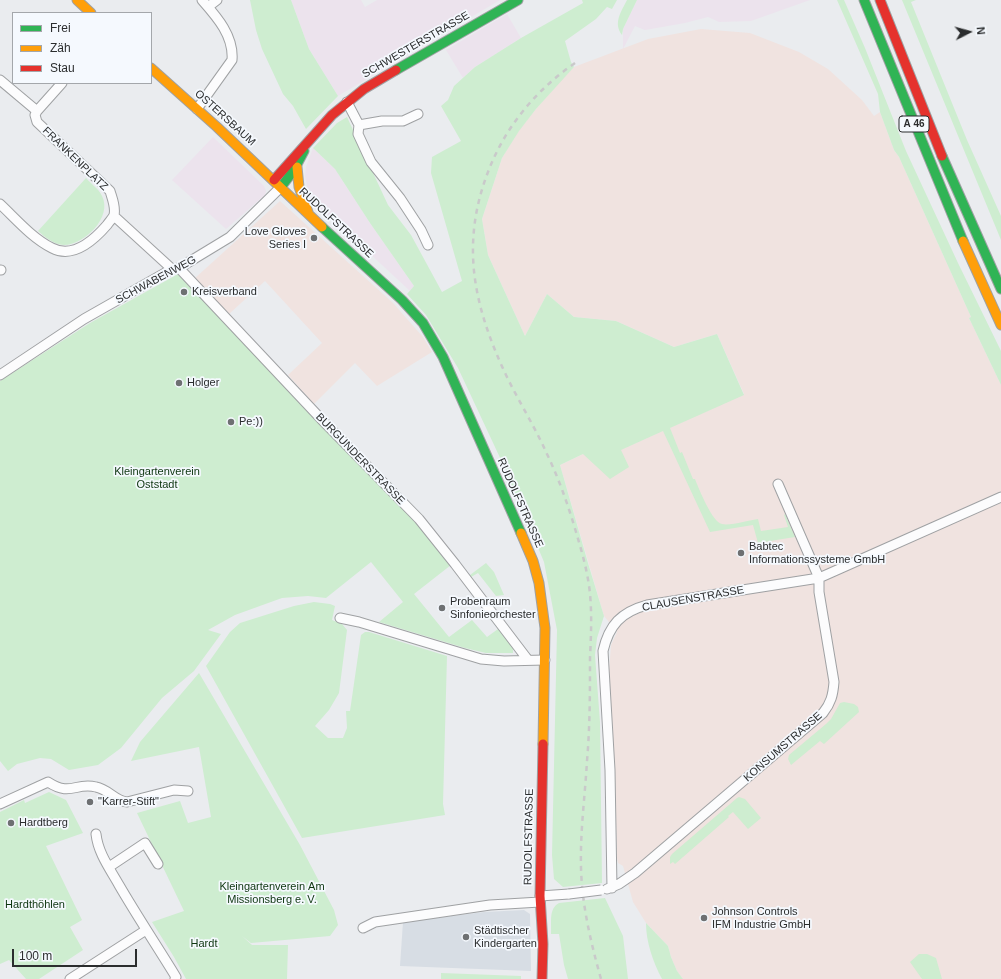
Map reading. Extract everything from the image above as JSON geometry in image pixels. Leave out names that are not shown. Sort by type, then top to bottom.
[{"type":"main road","points":[[78,0],[90,12]]},
{"type":"main road","name":"SCHWESTERSTRASSE","points":[[274,180],[327,120],[364,89],[518,0]]},
{"type":"main road","name":"A 46","points":[[864,0],[930,163],[1001,325]]},
{"type":"main road","name":"A 46","points":[[880,0],[944,157],[1001,289]]},
{"type":"main road","name":"OSTERSBAUM","points":[[152,69],[281,188]]},
{"type":"main road","name":"SCHWESTERSTRASSE","points":[[281,188],[291,178],[297,168],[308,142]]},
{"type":"main road","points":[[297,168],[299,187],[309,215]]},
{"type":"main road","name":"RUDOLFSTRASSE","points":[[281,188],[402,300],[423,323],[443,357],[533,561],[539,582],[545,628],[540,899],[543,944],[542,979]]},
{"type":"street","points":[[197,109],[232,60],[233,52],[225,29],[205,4],[217,0]]},
{"type":"street","points":[[0,80],[37,111],[61,84]]},
{"type":"street","points":[[347,102],[359,125],[358,134],[371,162],[400,198],[421,230],[428,245]]},
{"type":"street","name":"FRANKENPLATZ","points":[[37,111],[35,116],[37,122],[110,191],[114,204],[114,216]]},
{"type":"street","points":[[359,125],[382,121],[403,121],[418,114]]},
{"type":"street","name":"SCHWABENWEG","points":[[1,374],[84,320],[230,237],[281,188]]},
{"type":"street","points":[[0,204],[35,237],[52,248],[63,251],[74,250],[91,241],[100,233],[114,216]]},
{"type":"street","name":"BURGUNDERSTRASSE","points":[[114,216],[176,268],[419,519],[528,660]]},
{"type":"street","name":"KONSUMSTRASSE","points":[[540,899],[612,888],[619,884],[635,873],[823,713],[830,704],[834,682],[819,592],[819,578],[778,484]]},
{"type":"street","name":"CLAUSENSTRASSE","points":[[612,888],[610,770],[603,651],[608,633],[613,626],[627,613],[636,608],[819,578],[1001,497]]},
{"type":"street","points":[[340,618],[359,622],[481,659],[504,661],[545,660]]},
{"type":"street","points":[[0,804],[48,782],[57,788],[67,790],[79,787],[95,786],[102,788],[120,802],[127,802],[174,790],[188,791]]},
{"type":"street","points":[[96,834],[97,843],[109,867],[176,978]]},
{"type":"street","points":[[109,867],[145,843],[158,864]]},
{"type":"street","points":[[363,928],[382,921],[540,899]]},
{"type":"street","points":[[70,979],[146,930]]},
{"type":"shaded area","points":[[291,0],[361,0],[365,7],[377,0],[500,0],[338,96],[309,49]]},
{"type":"shaded area","points":[[637,0],[810,0],[751,21],[719,22],[708,17],[685,23],[645,30],[635,26],[623,49],[623,29]]},
{"type":"shaded area","points":[[507,14],[521,38],[475,67],[463,78],[446,50]]},
{"type":"shaded area","points":[[701,29],[750,33],[799,52],[828,69],[862,100],[874,116],[880,112],[894,150],[899,157],[971,317],[969,318],[1001,385],[1001,979],[683,979],[677,971],[668,946],[646,923],[633,902],[623,866],[618,863],[609,671],[611,645],[617,632],[604,616],[560,465],[583,454],[620,450],[744,394],[717,334],[674,347],[616,321],[574,317],[547,294],[525,336],[488,255],[482,219],[502,158],[519,130],[561,80],[574,67],[648,39]]},
{"type":"shaded area","points":[[213,137],[264,186],[266,191],[265,195],[226,229],[172,180]]},
{"type":"shaded area","points":[[313,148],[335,169],[370,223],[414,286],[410,291],[312,200],[308,192],[305,176],[306,167]]},
{"type":"shaded area","points":[[280,201],[393,303],[423,337],[432,352],[377,386],[355,363],[314,404],[288,375],[322,343],[265,281],[228,315],[194,279]]},
{"type":"shaded area","name":"Städtischer Kindergarten","points":[[524,910],[530,914],[531,971],[400,966],[403,922],[484,912]]},
{"type":"green space","points":[[250,0],[291,0],[309,49],[338,96],[306,129],[293,106],[283,94],[262,49],[256,30]]},
{"type":"green space","points":[[582,0],[617,0],[612,9],[607,7],[596,19],[565,41],[574,67],[536,109],[519,131],[502,158],[482,219],[488,255],[525,336],[547,294],[574,317],[616,321],[674,347],[717,334],[744,395],[670,428],[693,479],[695,479],[710,512],[718,522],[722,524],[730,524],[758,519],[761,531],[788,527],[785,514],[795,537],[758,543],[753,525],[710,532],[663,431],[621,450],[629,467],[610,479],[583,454],[560,465],[604,616],[597,638],[595,655],[600,722],[602,883],[563,887],[554,879],[552,855],[557,630],[544,562],[502,462],[458,368],[426,315],[407,294],[414,286],[370,223],[335,169],[313,148],[337,123],[347,117],[388,205],[411,235],[442,292],[462,281],[431,173],[432,157],[461,141],[441,106],[448,100],[454,86],[475,67],[521,38],[583,3]]},
{"type":"green space","points":[[627,0],[637,0],[623,29],[622,35],[619,31],[618,22],[620,13]]},
{"type":"green space","points":[[837,0],[844,0],[906,151],[1001,351],[1001,385],[969,318],[971,317],[899,157],[894,150],[880,112],[878,94]]},
{"type":"green space","points":[[902,0],[916,0],[911,2],[967,140],[1001,216],[1001,240]]},
{"type":"green space","points":[[86,178],[101,193],[102,196],[104,213],[100,221],[88,235],[72,244],[64,245],[50,240],[38,231]]},
{"type":"green space","name":"Kleingartenverein Oststadt","points":[[178,274],[418,525],[451,565],[414,594],[449,637],[472,620],[487,637],[498,629],[513,647],[513,653],[486,653],[379,622],[403,602],[371,562],[326,598],[308,596],[282,598],[235,615],[208,630],[221,634],[194,671],[162,698],[121,748],[98,765],[69,770],[51,759],[40,758],[17,764],[8,771],[0,761],[0,381],[90,323]]},
{"type":"green space","points":[[486,563],[494,572],[504,595],[496,596],[478,573],[471,577],[470,575]]},
{"type":"green space","points":[[314,602],[335,606],[332,620],[342,624],[347,630],[339,693],[329,710],[315,726],[328,738],[343,738],[347,728],[346,711],[350,711],[361,635],[365,632],[447,656],[443,804],[445,815],[302,838],[206,666],[230,632],[240,623],[294,606]]},
{"type":"green space","name":"Kleingartenverein Am Missionsberg e. V.","points":[[199,673],[300,845],[334,910],[338,925],[330,936],[251,943],[242,936],[252,945],[288,945],[287,979],[186,979],[152,922],[184,911],[137,813],[180,801],[188,823],[211,817],[199,747],[131,761],[140,742]]},
{"type":"green space","points":[[844,702],[854,704],[858,707],[859,712],[824,744],[820,741],[791,765],[788,759],[789,755],[826,724],[831,719],[840,703]]},
{"type":"green space","name":"Hardthöhlen","points":[[49,792],[66,800],[83,833],[46,846],[82,920],[70,927],[83,950],[39,979],[26,979],[9,960],[0,964],[0,812],[24,800],[25,803]]},
{"type":"green space","points":[[739,797],[745,799],[761,818],[748,829],[733,812],[675,864],[673,862],[670,864],[670,857],[672,854]]},
{"type":"green space","points":[[605,898],[623,936],[628,979],[568,979],[559,934],[551,934],[551,917],[553,909],[559,903]]},
{"type":"green space","points":[[646,923],[668,946],[677,971],[683,979],[662,979],[651,952],[647,937]]},
{"type":"green space","points":[[919,954],[927,954],[936,958],[942,979],[922,979],[910,962]]},
{"type":"green space","points":[[441,973],[521,976],[521,979],[441,979]]},
{"type":"railway","points":[[575,63],[547,85],[535,97],[523,111],[503,140],[488,172],[479,199],[474,225],[473,250],[474,275],[486,325],[506,375],[551,463],[576,532],[588,578],[591,618],[590,709],[582,828],[581,868],[583,896],[588,924],[601,979]]},
{"type":"traffic: fast","points":[[396,70],[518,0]]},
{"type":"traffic: fast","points":[[864,0],[963,241]]},
{"type":"traffic: fast","points":[[281,187],[294,170],[304,151]]},
{"type":"traffic: fast","points":[[942,156],[1001,289]]},
{"type":"traffic: fast","points":[[322,227],[402,300],[423,323],[443,357],[521,533]]},
{"type":"traffic: slow","points":[[77,0],[90,12]]},
{"type":"traffic: slow","points":[[152,69],[217,127],[322,227]]},
{"type":"traffic: slow","points":[[297,167],[299,187],[308,212]]},
{"type":"traffic: slow","points":[[963,241],[1001,325]]},
{"type":"traffic: slow","points":[[521,533],[533,561],[539,583],[545,628],[543,744]]},
{"type":"traffic: jam","points":[[880,0],[942,156]]},
{"type":"traffic: jam","points":[[274,180],[332,115],[364,89],[396,70]]},
{"type":"traffic: jam","points":[[542,979],[543,944],[540,896],[543,744]]},
{"type":"place","name":"Love Gloves Series I","points":[[314,238]]},
{"type":"place","name":"Kreisverband","points":[[184,292]]},
{"type":"place","name":"Holger","points":[[179,383]]},
{"type":"place","name":"Pe:))","points":[[231,422]]},
{"type":"place","name":"Babtec Informationssysteme GmbH","points":[[741,553]]},
{"type":"place","name":"Probenraum Sinfonieorchester","points":[[442,608]]},
{"type":"place","name":"\"Karrer-Stift\"","points":[[90,802]]},
{"type":"place","name":"Hardtberg","points":[[11,823]]},
{"type":"place","name":"Johnson Controls IFM Industrie GmbH","points":[[704,918]]},
{"type":"place","name":"Städtischer Kindergarten","points":[[466,937]]},
{"type":"park label","name":"Hardt","points":[[204,944]]}]
